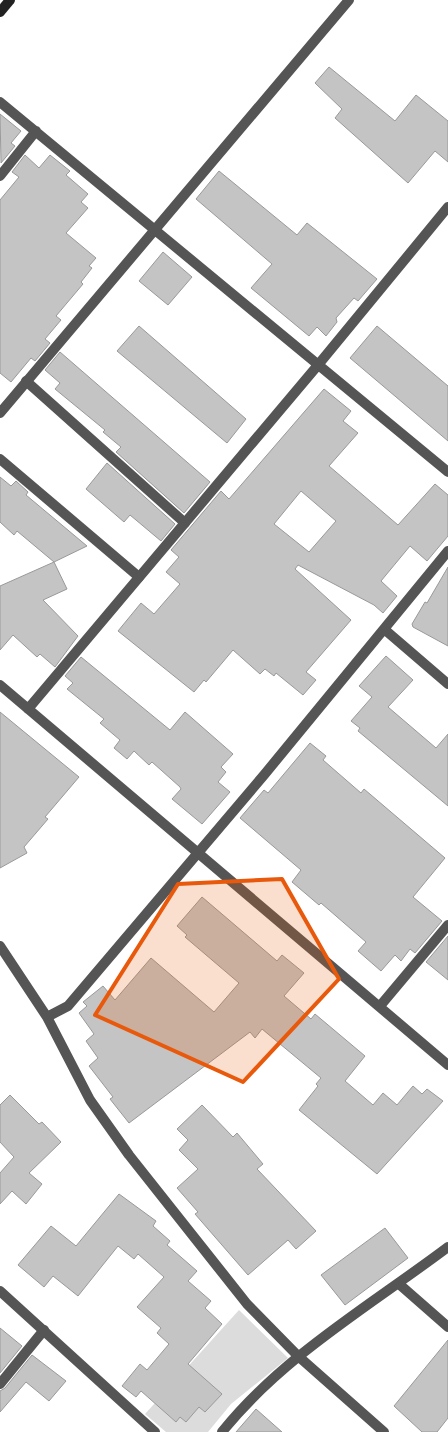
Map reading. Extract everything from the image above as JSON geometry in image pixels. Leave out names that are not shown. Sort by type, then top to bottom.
[{"type":"main road","points":[[0,12],[10,0]]},
{"type":"street","points":[[0,412],[349,0]]},
{"type":"street","points":[[0,102],[155,228],[448,472]]},
{"type":"street","points":[[0,176],[36,131]]},
{"type":"street","points":[[28,709],[318,365],[448,207]]},
{"type":"street","points":[[26,381],[185,523]]},
{"type":"street","points":[[0,459],[139,577]]},
{"type":"street","points":[[47,1017],[68,1006],[448,551]]},
{"type":"street","points":[[384,629],[448,684]]},
{"type":"street","points":[[0,686],[448,1065]]},
{"type":"street","points":[[380,1006],[448,924]]},
{"type":"street","points":[[0,946],[47,1017],[90,1100],[129,1155],[246,1304],[298,1356],[384,1432]]},
{"type":"street","points":[[222,1432],[244,1404],[298,1356],[448,1247]]},
{"type":"street","points":[[399,1284],[448,1327]]},
{"type":"street","points":[[0,1291],[155,1432]]},
{"type":"street","points":[[0,1384],[44,1330]]},
{"type":"highlighted area","points":[[282,879],[339,979],[243,1082],[95,1015],[178,884]]},
{"type":"shaded area","points":[[239,1310],[288,1358],[231,1404],[208,1432],[166,1432],[145,1414]]},
{"type":"building","points":[[329,67],[395,121],[416,95],[448,121],[448,162],[435,151],[408,183],[335,118],[342,109],[315,83]]},
{"type":"building","points":[[0,114],[21,131],[11,143],[15,146],[1,163]]},
{"type":"building","points":[[25,155],[39,168],[50,155],[70,171],[66,175],[88,194],[81,202],[88,208],[66,233],[96,258],[89,266],[92,268],[81,282],[83,284],[56,316],[61,320],[45,339],[50,343],[35,361],[31,358],[11,382],[0,373],[0,200],[19,177],[12,172]]},
{"type":"building","points":[[219,171],[297,235],[307,223],[377,279],[358,301],[354,298],[336,318],[337,322],[326,336],[317,327],[309,336],[251,288],[272,264],[196,199]]},
{"type":"building","points":[[163,252],[192,277],[168,305],[139,281]]},
{"type":"building","points":[[139,326],[246,419],[227,443],[117,351]]},
{"type":"building","points":[[377,326],[448,386],[448,441],[350,358]]},
{"type":"building","points":[[60,352],[210,482],[184,513],[116,452],[121,447],[103,432],[105,430],[55,389],[60,383],[45,370]]},
{"type":"building","points":[[324,389],[351,411],[343,421],[358,433],[329,466],[398,525],[435,484],[448,495],[448,536],[427,561],[410,546],[381,581],[397,596],[383,613],[374,605],[298,565],[295,569],[351,620],[306,672],[316,680],[303,695],[276,673],[274,676],[265,669],[260,674],[233,650],[206,682],[204,680],[194,692],[118,631],[141,603],[154,614],[180,584],[166,572],[179,557],[171,550],[221,491],[229,499]],"holes":[[[301,491],[336,521],[309,552],[274,524]]]},
{"type":"building","points":[[107,463],[175,524],[161,541],[130,515],[124,522],[86,489]]},
{"type":"building","points":[[0,477],[11,486],[16,481],[28,492],[26,495],[87,546],[54,562],[17,531],[14,535],[0,522]]},
{"type":"building","points":[[54,562],[67,589],[43,600],[78,636],[55,667],[40,654],[37,657],[13,635],[0,650],[0,586]]},
{"type":"building","points":[[448,567],[448,646],[413,627],[412,624]]},
{"type":"building","points":[[386,656],[413,680],[388,707],[436,748],[448,734],[448,806],[358,731],[360,728],[351,721],[372,697],[359,686]]},
{"type":"building","points":[[81,657],[170,730],[185,712],[233,754],[221,767],[226,772],[218,782],[230,792],[202,824],[172,799],[181,789],[180,787],[152,762],[149,765],[134,751],[127,759],[114,748],[120,740],[100,723],[104,719],[67,689],[73,683],[65,676]]},
{"type":"building","points":[[0,712],[79,777],[45,817],[48,819],[24,847],[27,853],[0,868]]},
{"type":"building","points":[[310,743],[326,756],[323,760],[361,793],[364,789],[445,858],[413,897],[442,921],[415,953],[410,949],[401,961],[395,955],[381,971],[358,951],[366,942],[321,903],[319,905],[292,882],[301,870],[240,818],[264,790],[268,793]]},
{"type":"building","points":[[202,897],[277,961],[282,955],[304,973],[284,996],[311,1019],[315,1014],[365,1056],[345,1081],[373,1105],[383,1093],[397,1105],[413,1086],[422,1094],[427,1089],[443,1101],[377,1174],[299,1110],[318,1086],[316,1084],[321,1078],[262,1029],[255,1038],[250,1032],[129,1123],[110,1099],[113,1097],[89,1066],[98,1058],[86,1041],[94,1034],[79,1013],[87,1006],[83,1002],[103,986],[115,1000],[151,958],[214,1012],[239,983],[185,937],[187,935],[177,926]]},
{"type":"building","points":[[448,936],[448,980],[426,962]]},
{"type":"building","points":[[10,1095],[39,1124],[42,1122],[61,1142],[29,1173],[42,1184],[26,1204],[12,1191],[0,1204],[0,1173],[14,1157],[0,1142],[0,1105]]},
{"type":"building","points":[[202,1105],[233,1137],[237,1133],[263,1164],[257,1169],[316,1231],[296,1249],[288,1240],[248,1275],[195,1214],[198,1212],[177,1188],[198,1169],[179,1150],[188,1140],[177,1129]]},
{"type":"building","points":[[119,1194],[156,1221],[153,1226],[170,1241],[167,1245],[197,1271],[188,1281],[211,1301],[205,1308],[222,1324],[188,1364],[222,1394],[205,1412],[199,1407],[186,1422],[180,1417],[176,1422],[141,1391],[136,1397],[122,1386],[140,1364],[147,1370],[169,1344],[157,1333],[161,1328],[137,1307],[164,1277],[138,1254],[134,1259],[118,1246],[78,1296],[53,1276],[44,1287],[18,1265],[51,1226],[76,1246]]},
{"type":"building","points":[[385,1228],[408,1258],[345,1305],[321,1275]]},
{"type":"building","points":[[0,1328],[22,1346],[0,1373]]},
{"type":"building","points":[[448,1340],[448,1418],[437,1432],[422,1432],[394,1406]]},
{"type":"building","points":[[32,1355],[66,1381],[49,1401],[26,1382],[0,1412],[0,1391],[5,1388]]},
{"type":"building","points":[[256,1409],[282,1432],[236,1432]]}]
